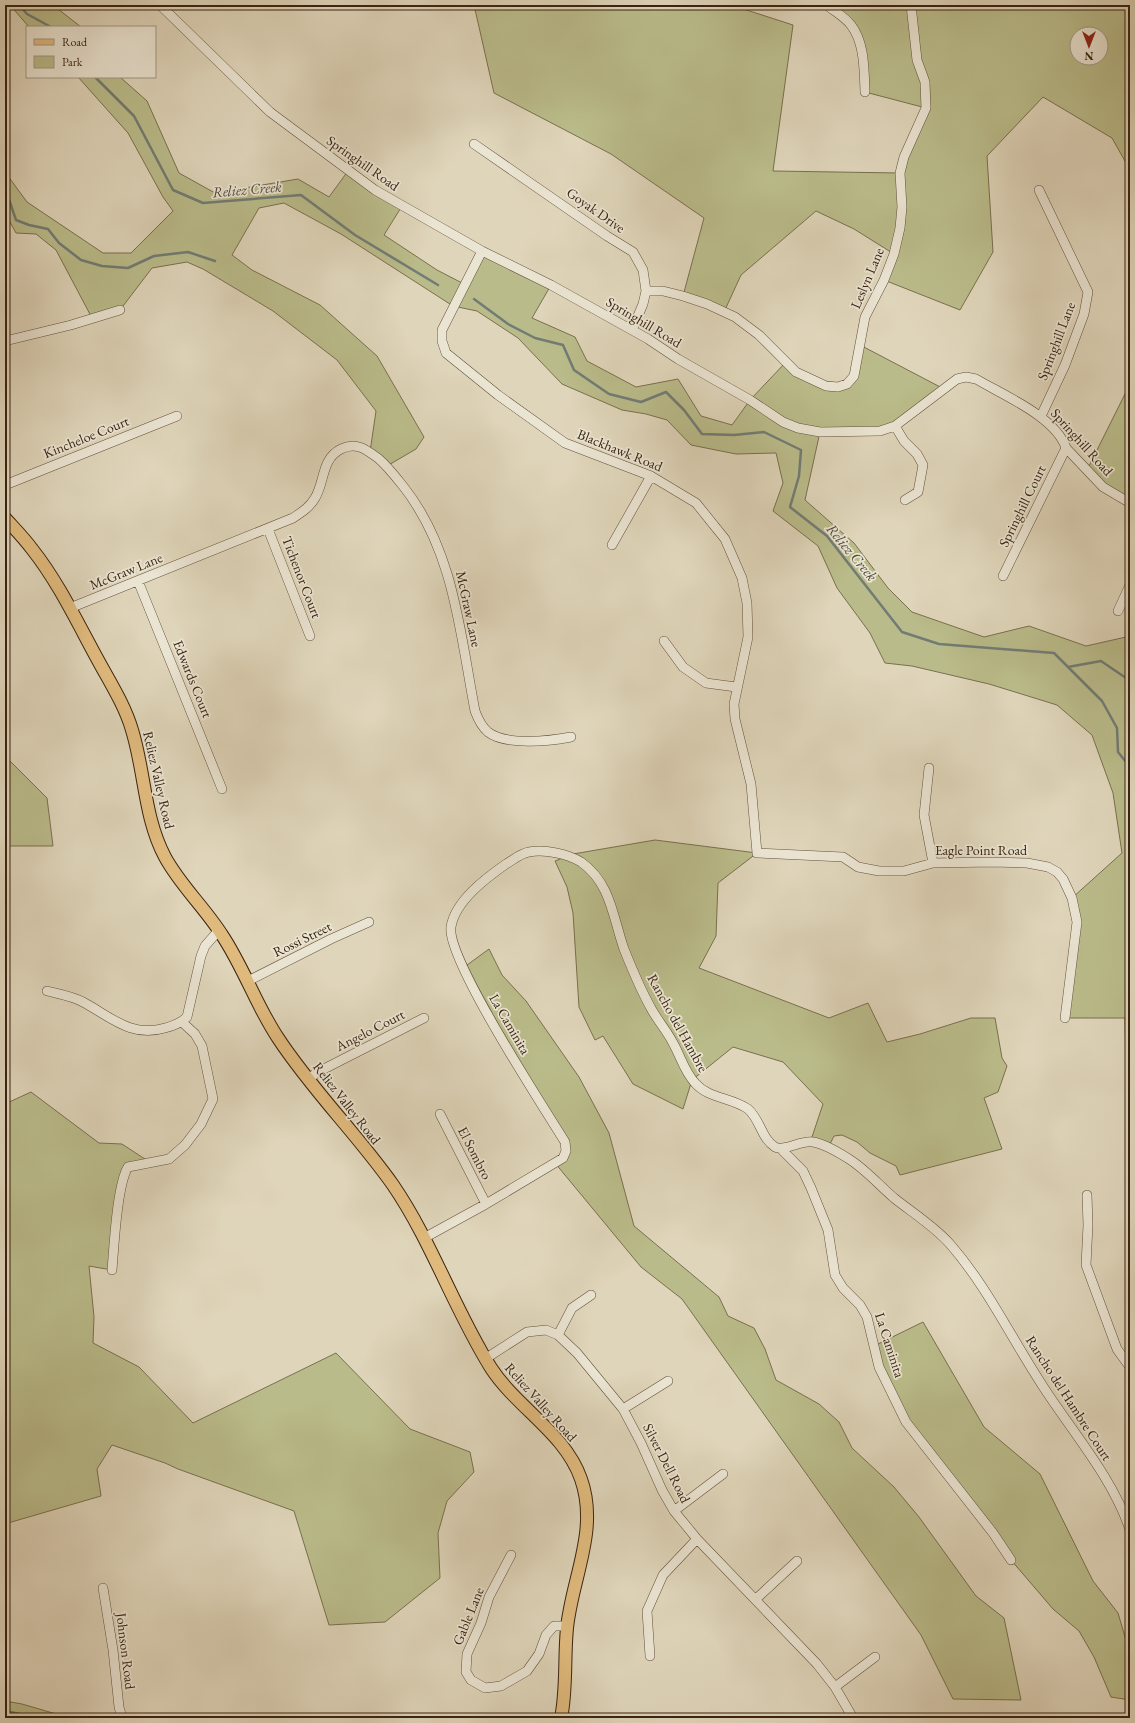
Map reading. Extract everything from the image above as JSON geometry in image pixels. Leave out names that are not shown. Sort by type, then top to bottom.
[{"type":"main road","name":"Reliez Valley Road","points":[[5,518],[33,551],[70,608],[131,726],[139,753],[146,799],[162,852],[166,860],[219,930],[234,953],[278,1039],[308,1080],[393,1186],[424,1238],[473,1340],[485,1359],[509,1391],[564,1446],[580,1477],[586,1495],[589,1518],[567,1626],[561,1718]]},
{"type":"street","name":"Springhill Road","points":[[160,5],[270,112],[316,148],[375,190],[482,251],[525,271],[632,330],[750,400],[783,422],[798,428],[820,432],[880,431],[895,426],[957,379],[966,376],[976,379],[1041,416],[1064,442],[1066,448],[1103,486],[1130,503]]},
{"type":"street","points":[[827,5],[851,24],[856,33],[862,55],[865,92]]},
{"type":"street","name":"Leslyn Lane","points":[[646,291],[663,291],[707,304],[735,317],[759,335],[796,372],[826,386],[838,387],[847,384],[854,376],[865,317],[884,280],[894,254],[900,228],[902,207],[900,172],[904,157],[926,108],[925,82],[917,60],[911,5]]},
{"type":"street","name":"Goyak Drive","points":[[474,144],[607,236],[633,252],[643,270],[646,291],[643,304],[632,330]]},
{"type":"street","name":"Springhill Lane","points":[[1039,190],[1088,292],[1084,314],[1065,365],[1041,416]]},
{"type":"street","name":"Blackhawk Road","points":[[482,251],[442,330],[442,342],[446,353],[498,395],[565,443],[651,476],[696,503],[725,539],[742,578],[747,603],[748,637],[743,666],[736,687],[734,712],[752,784],[757,853]]},
{"type":"street","points":[[5,341],[120,310]]},
{"type":"street","name":"Kincheloe Court","points":[[5,485],[177,416]]},
{"type":"street","points":[[895,426],[904,441],[917,454],[923,465],[918,492],[905,500]]},
{"type":"street","name":"McGraw Lane","points":[[70,608],[293,518],[309,507],[316,497],[326,465],[331,456],[341,449],[353,445],[365,448],[387,466],[416,503],[437,542],[453,590],[475,711],[482,725],[489,732],[508,739],[548,742],[571,737]]},
{"type":"street","name":"Springhill Court","points":[[1003,576],[1066,448]]},
{"type":"street","points":[[612,545],[651,476]]},
{"type":"street","name":"Tichenor Court","points":[[268,529],[310,636]]},
{"type":"street","name":"Edwards Court","points":[[138,581],[222,789]]},
{"type":"street","points":[[1118,611],[1130,585]]},
{"type":"street","points":[[664,641],[683,667],[706,683],[736,687]]},
{"type":"street","points":[[929,768],[924,815],[933,863]]},
{"type":"street","name":"La Caminita","points":[[424,1238],[486,1204],[563,1158],[566,1152],[566,1142],[490,1017],[456,954],[450,930],[453,918],[481,881],[520,855],[529,852],[553,852],[579,861],[599,880]]},
{"type":"street","name":"Eagle Point Road","points":[[757,853],[843,857],[858,867],[879,871],[904,870],[933,863],[1027,863],[1048,867],[1057,872],[1063,879],[1072,898],[1077,922],[1065,1018]]},
{"type":"street","name":"Rancho del Hambre","points":[[599,880],[610,900],[624,947],[634,972],[652,1010],[675,1046],[685,1071],[698,1087],[710,1095],[732,1101],[748,1110],[755,1118],[766,1138],[775,1147],[781,1149]]},
{"type":"street","name":"Rossi Street","points":[[248,981],[331,939],[369,922]]},
{"type":"street","points":[[47,991],[81,1001],[125,1027],[142,1031],[152,1031],[182,1022],[187,1017],[190,1008],[205,946],[219,930]]},
{"type":"street","name":"Angelo Court","points":[[308,1080],[316,1073],[424,1018]]},
{"type":"street","points":[[112,1270],[121,1188],[125,1171],[128,1167],[169,1159],[185,1145],[197,1129],[213,1099],[202,1046],[195,1034],[182,1022]]},
{"type":"street","name":"El Sombro","points":[[440,1114],[486,1204]]},
{"type":"street","name":"Rancho del Hambre Court","points":[[781,1149],[797,1143],[811,1141],[830,1148],[852,1161],[892,1196],[938,1232],[981,1283],[1042,1386],[1116,1498],[1130,1530]]},
{"type":"street","name":"La Caminita","points":[[781,1149],[803,1171],[811,1188],[828,1230],[835,1275],[843,1288],[860,1305],[867,1317],[879,1367],[899,1409],[916,1436],[993,1534],[1011,1560]]},
{"type":"street","points":[[1086,1195],[1088,1225],[1086,1265],[1117,1349],[1130,1367]]},
{"type":"street","points":[[485,1359],[527,1332],[546,1330],[558,1335],[572,1308],[591,1295]]},
{"type":"street","name":"Silver Dell Road","points":[[558,1335],[576,1353],[623,1409],[641,1443],[662,1490],[674,1511],[697,1539],[817,1664],[835,1687],[853,1718]]},
{"type":"street","points":[[623,1409],[668,1381]]},
{"type":"street","points":[[674,1511],[723,1474]]},
{"type":"street","points":[[650,1656],[647,1611],[663,1575],[697,1539]]},
{"type":"street","name":"Gable Lane","points":[[511,1555],[489,1597],[481,1622],[467,1654],[466,1672],[471,1680],[485,1688],[501,1686],[527,1671],[538,1654],[546,1635],[554,1626],[567,1626]]},
{"type":"street","points":[[756,1599],[797,1561]]},
{"type":"street","name":"Johnson Road","points":[[103,1588],[114,1650],[119,1707],[122,1718]]},
{"type":"street","points":[[835,1687],[875,1657]]},
{"type":"green space","points":[[10,5],[53,5],[80,26],[28,26]]},
{"type":"green space","points":[[474,5],[731,5],[793,25],[773,171],[900,173],[926,108],[865,92],[856,33],[827,5],[1130,5],[1130,170],[1112,138],[1043,97],[987,156],[993,252],[960,310],[884,280],[894,254],[854,229],[816,211],[741,275],[724,312],[683,296],[704,218],[611,154],[494,93]]},
{"type":"green space","points":[[79,78],[121,78],[147,101],[179,173],[215,193],[298,179],[329,197],[348,171],[402,206],[384,235],[437,270],[464,284],[482,251],[551,285],[532,318],[575,337],[587,361],[636,387],[678,379],[701,416],[732,425],[750,400],[786,362],[811,380],[847,384],[860,345],[944,389],[895,426],[820,432],[805,500],[854,543],[888,588],[912,612],[984,637],[1029,626],[1086,646],[1126,637],[1130,638],[1130,1147],[1127,1137],[1125,1018],[1065,1018],[1076,939],[1072,898],[1122,853],[1113,793],[1092,735],[1057,705],[989,684],[912,666],[885,663],[870,633],[837,588],[818,546],[773,511],[783,483],[776,453],[736,454],[691,445],[667,420],[646,414],[622,410],[562,384],[518,338],[477,311],[453,306],[341,234],[284,203],[259,208],[232,255],[252,270],[320,305],[377,356],[424,437],[416,449],[387,466],[370,452],[376,411],[337,360],[273,311],[203,269],[187,262],[152,268],[120,310],[92,318],[56,250],[36,234],[16,233],[5,213],[5,172],[27,202],[103,253],[131,253],[173,211],[163,197],[128,133]]},
{"type":"green space","points":[[1130,384],[1130,503],[1087,470]]},
{"type":"green space","points":[[5,756],[47,798],[53,846],[5,846]]},
{"type":"green space","points":[[655,840],[757,853],[718,883],[716,936],[699,968],[829,1018],[868,1003],[887,1042],[920,1034],[971,1018],[995,1018],[1002,1058],[1007,1066],[998,1092],[984,1098],[1002,1149],[900,1175],[896,1166],[870,1153],[857,1142],[842,1135],[834,1136],[830,1144],[812,1137],[823,1104],[783,1062],[733,1047],[692,1080],[683,1109],[633,1084],[603,1036],[595,1040],[579,1007],[573,913],[567,887],[555,861],[573,854]]},
{"type":"green space","points":[[489,949],[502,975],[526,1001],[579,1077],[609,1133],[634,1226],[719,1297],[728,1316],[754,1328],[765,1349],[776,1380],[819,1404],[839,1422],[852,1448],[894,1487],[919,1517],[976,1596],[1004,1618],[1021,1700],[953,1699],[921,1635],[682,1299],[641,1267],[555,1163],[566,1151],[463,968]]},
{"type":"green space","points":[[31,1092],[99,1143],[122,1144],[151,1163],[128,1167],[112,1270],[89,1266],[94,1317],[93,1343],[139,1367],[193,1423],[336,1353],[410,1429],[470,1452],[474,1472],[447,1501],[438,1533],[440,1578],[385,1622],[329,1625],[294,1511],[112,1445],[97,1469],[101,1496],[8,1523],[5,1514],[5,1104]]},
{"type":"green space","points":[[923,1322],[984,1427],[1040,1474],[1093,1581],[1118,1613],[1130,1654],[1130,1700],[1111,1697],[1094,1657],[1079,1631],[1053,1609],[1011,1560],[906,1422],[874,1346]]},
{"type":"green space","points":[[5,1701],[22,1704],[70,1718],[5,1718]]},
{"type":"waterway","name":"Reliez Creek","points":[[19,5],[27,14],[49,26]]},
{"type":"waterway","name":"Reliez Creek","points":[[96,78],[134,116],[173,190],[203,203],[301,195],[355,235],[438,285]]},
{"type":"waterway","points":[[5,188],[16,220],[29,225],[48,229],[59,243],[81,260],[102,266],[128,268],[154,256],[188,252],[215,261]]},
{"type":"waterway","name":"Reliez Creek","points":[[474,299],[508,324],[535,338],[563,345],[574,370],[609,394],[641,402],[666,392],[684,410],[702,434],[734,435],[764,432],[801,450],[799,476],[790,507],[827,536],[902,632],[939,644],[1054,653],[1068,667],[1101,661],[1126,678]]},
{"type":"waterway","points":[[1068,667],[1102,701],[1117,728],[1118,752],[1130,767]]},
{"type":"waterway","points":[[5,1711],[40,1718]]}]
